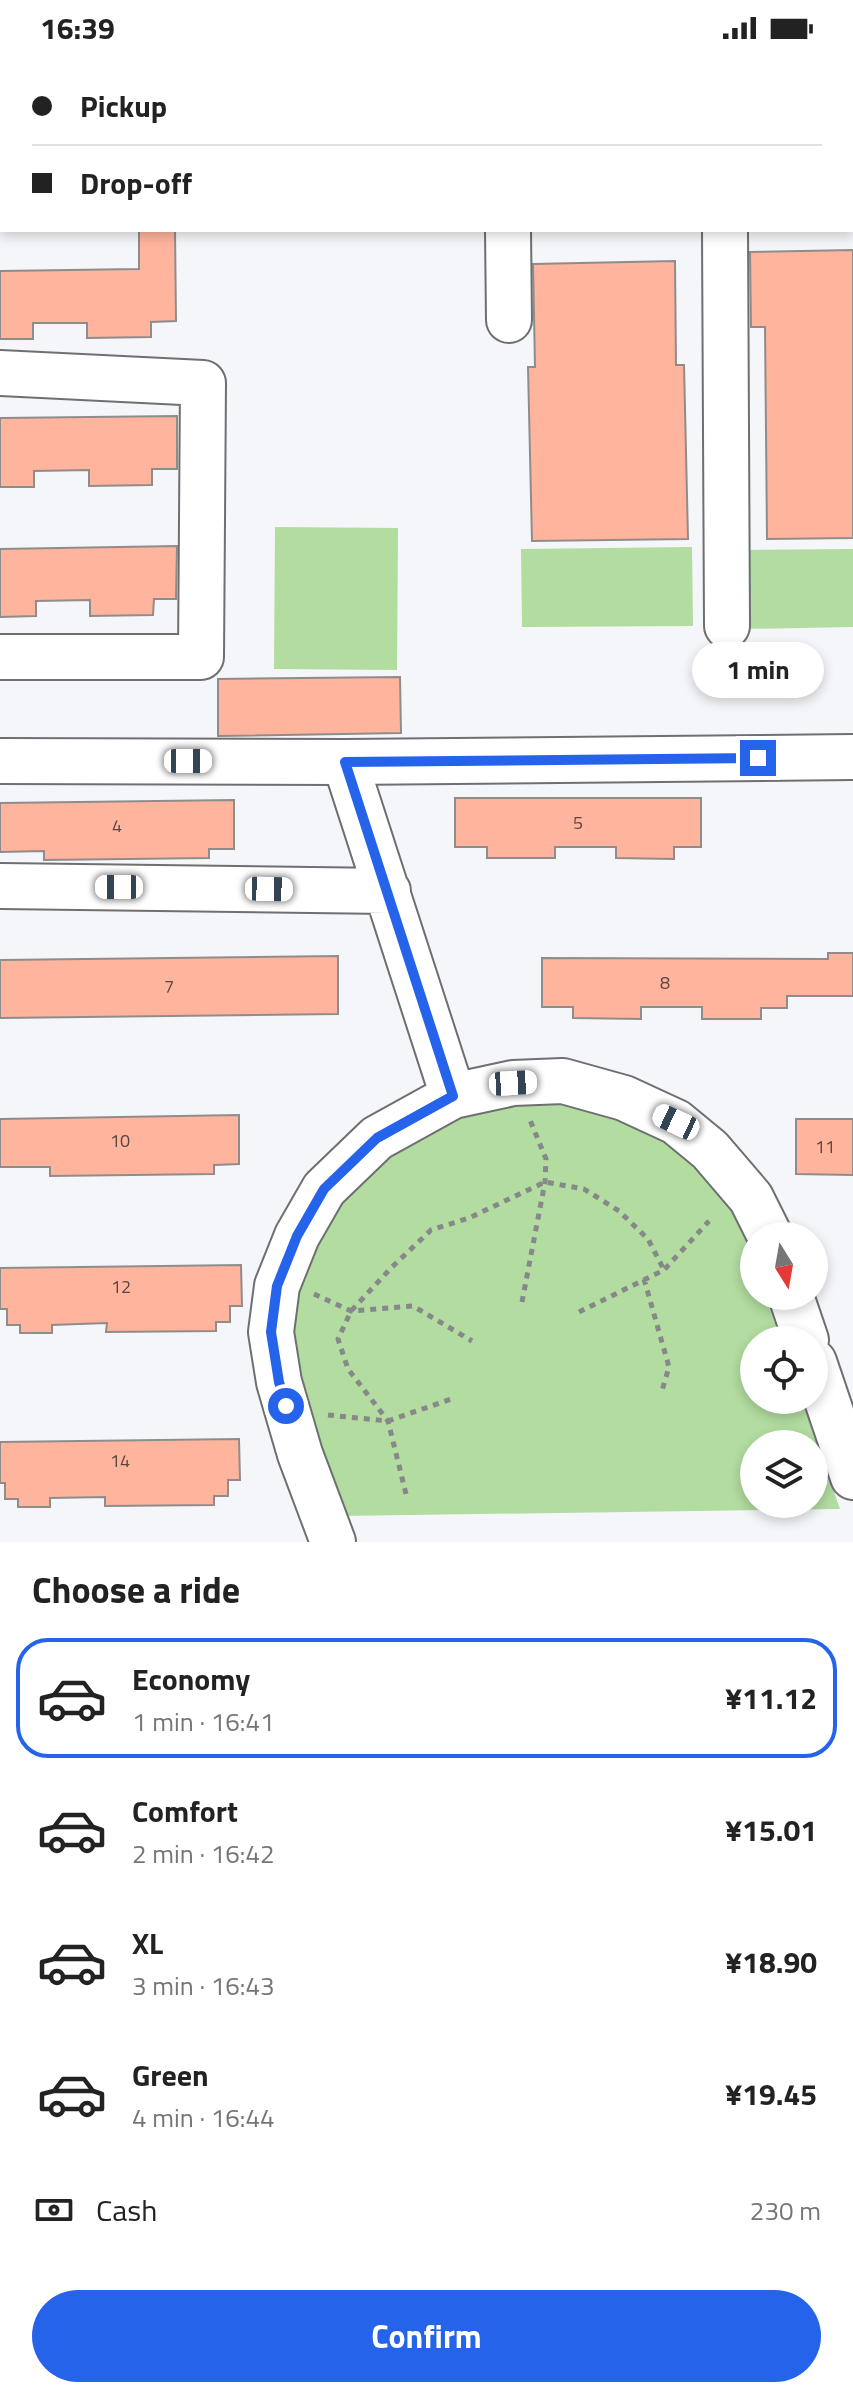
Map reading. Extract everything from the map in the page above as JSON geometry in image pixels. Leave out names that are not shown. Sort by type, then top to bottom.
[{"type":"street","points":[[508,232],[509,320]]},
{"type":"street","points":[[725,232],[727,626]]},
{"type":"street","points":[[0,373],[203,383],[201,657],[0,657]]},
{"type":"street","points":[[0,761],[345,762],[853,757]]},
{"type":"street","points":[[345,762],[453,1096]]},
{"type":"street","points":[[0,886],[388,891]]},
{"type":"street","points":[[333,1542],[300,1454],[279,1382],[271,1332],[277,1286],[297,1236],[324,1189],[377,1138],[453,1096],[513,1083],[563,1081],[624,1098],[676,1122],[710,1150],[751,1198],[763,1222]]},
{"type":"street","points":[[828,1390],[843,1420],[853,1477]]},
{"type":"path","points":[[522,1302],[545,1182],[546,1159],[529,1117]]},
{"type":"path","points":[[406,1494],[388,1421],[348,1369],[338,1339],[351,1311],[431,1230],[469,1218],[545,1182],[584,1189],[619,1211],[648,1239],[664,1270]]},
{"type":"path","points":[[579,1312],[664,1270],[709,1221]]},
{"type":"path","points":[[644,1279],[669,1367],[661,1394]]},
{"type":"path","points":[[313,1294],[351,1311],[413,1306],[472,1341]]},
{"type":"path","points":[[316,1413],[388,1421],[454,1398]]},
{"type":"green space","points":[[275,527],[398,528],[397,670],[274,669]]},
{"type":"green space","points":[[692,547],[693,626],[522,627],[521,549]]},
{"type":"green space","points":[[853,549],[853,627],[741,629],[740,550]]},
{"type":"green space","points":[[566,1094],[675,1140],[733,1204],[740,1224],[740,1310],[770,1310],[776,1326],[740,1326],[740,1414],[807,1414],[812,1430],[740,1430],[740,1510],[340,1516],[296,1377],[292,1327],[303,1276],[341,1196],[391,1145],[445,1112]]},
{"type":"green space","points":[[828,1475],[840,1509],[828,1509]]},
{"type":"building","points":[[139,232],[175,232],[176,321],[151,322],[151,337],[87,338],[87,323],[33,323],[33,339],[0,339],[0,271],[139,269]]},
{"type":"building","points":[[853,250],[853,538],[767,539],[765,327],[751,327],[750,252]]},
{"type":"building","points":[[675,261],[676,365],[684,365],[688,539],[532,541],[528,367],[535,367],[533,264]]},
{"type":"building","points":[[177,416],[177,469],[152,469],[152,485],[89,486],[89,470],[34,471],[34,487],[0,487],[0,418]]},
{"type":"building","points":[[177,546],[176,599],[154,599],[153,615],[90,616],[90,600],[36,601],[36,616],[0,617],[0,549]]},
{"type":"building","points":[[400,677],[401,733],[218,736],[218,679]]},
{"type":"building","points":[[455,798],[701,798],[701,847],[674,847],[674,859],[616,858],[616,847],[555,847],[555,858],[487,858],[487,847],[455,847]]},
{"type":"building","points":[[234,800],[234,849],[209,849],[209,858],[44,860],[44,851],[0,852],[0,803]]},
{"type":"building","points":[[828,953],[853,953],[853,996],[787,996],[787,1008],[761,1008],[761,1019],[702,1019],[702,1007],[641,1007],[641,1019],[573,1018],[573,1007],[542,1007],[542,958],[828,959]]},
{"type":"building","points":[[338,956],[338,1014],[0,1018],[0,960]]},
{"type":"building","points":[[239,1115],[239,1164],[214,1165],[214,1174],[50,1176],[50,1167],[0,1167],[0,1119]]},
{"type":"building","points":[[796,1119],[853,1119],[853,1175],[796,1174]]},
{"type":"building","points":[[241,1265],[242,1306],[230,1306],[230,1322],[216,1322],[216,1331],[106,1332],[107,1323],[52,1325],[52,1333],[20,1333],[20,1325],[7,1325],[7,1309],[0,1309],[0,1268]]},
{"type":"building","points":[[239,1439],[240,1480],[228,1480],[228,1496],[214,1496],[214,1505],[105,1506],[105,1497],[50,1498],[50,1507],[18,1507],[18,1499],[5,1499],[5,1483],[0,1483],[0,1442]]},
{"type":"route","points":[[286,1406],[271,1332],[277,1286],[297,1236],[324,1189],[377,1138],[453,1096],[345,762],[758,758]]}]
